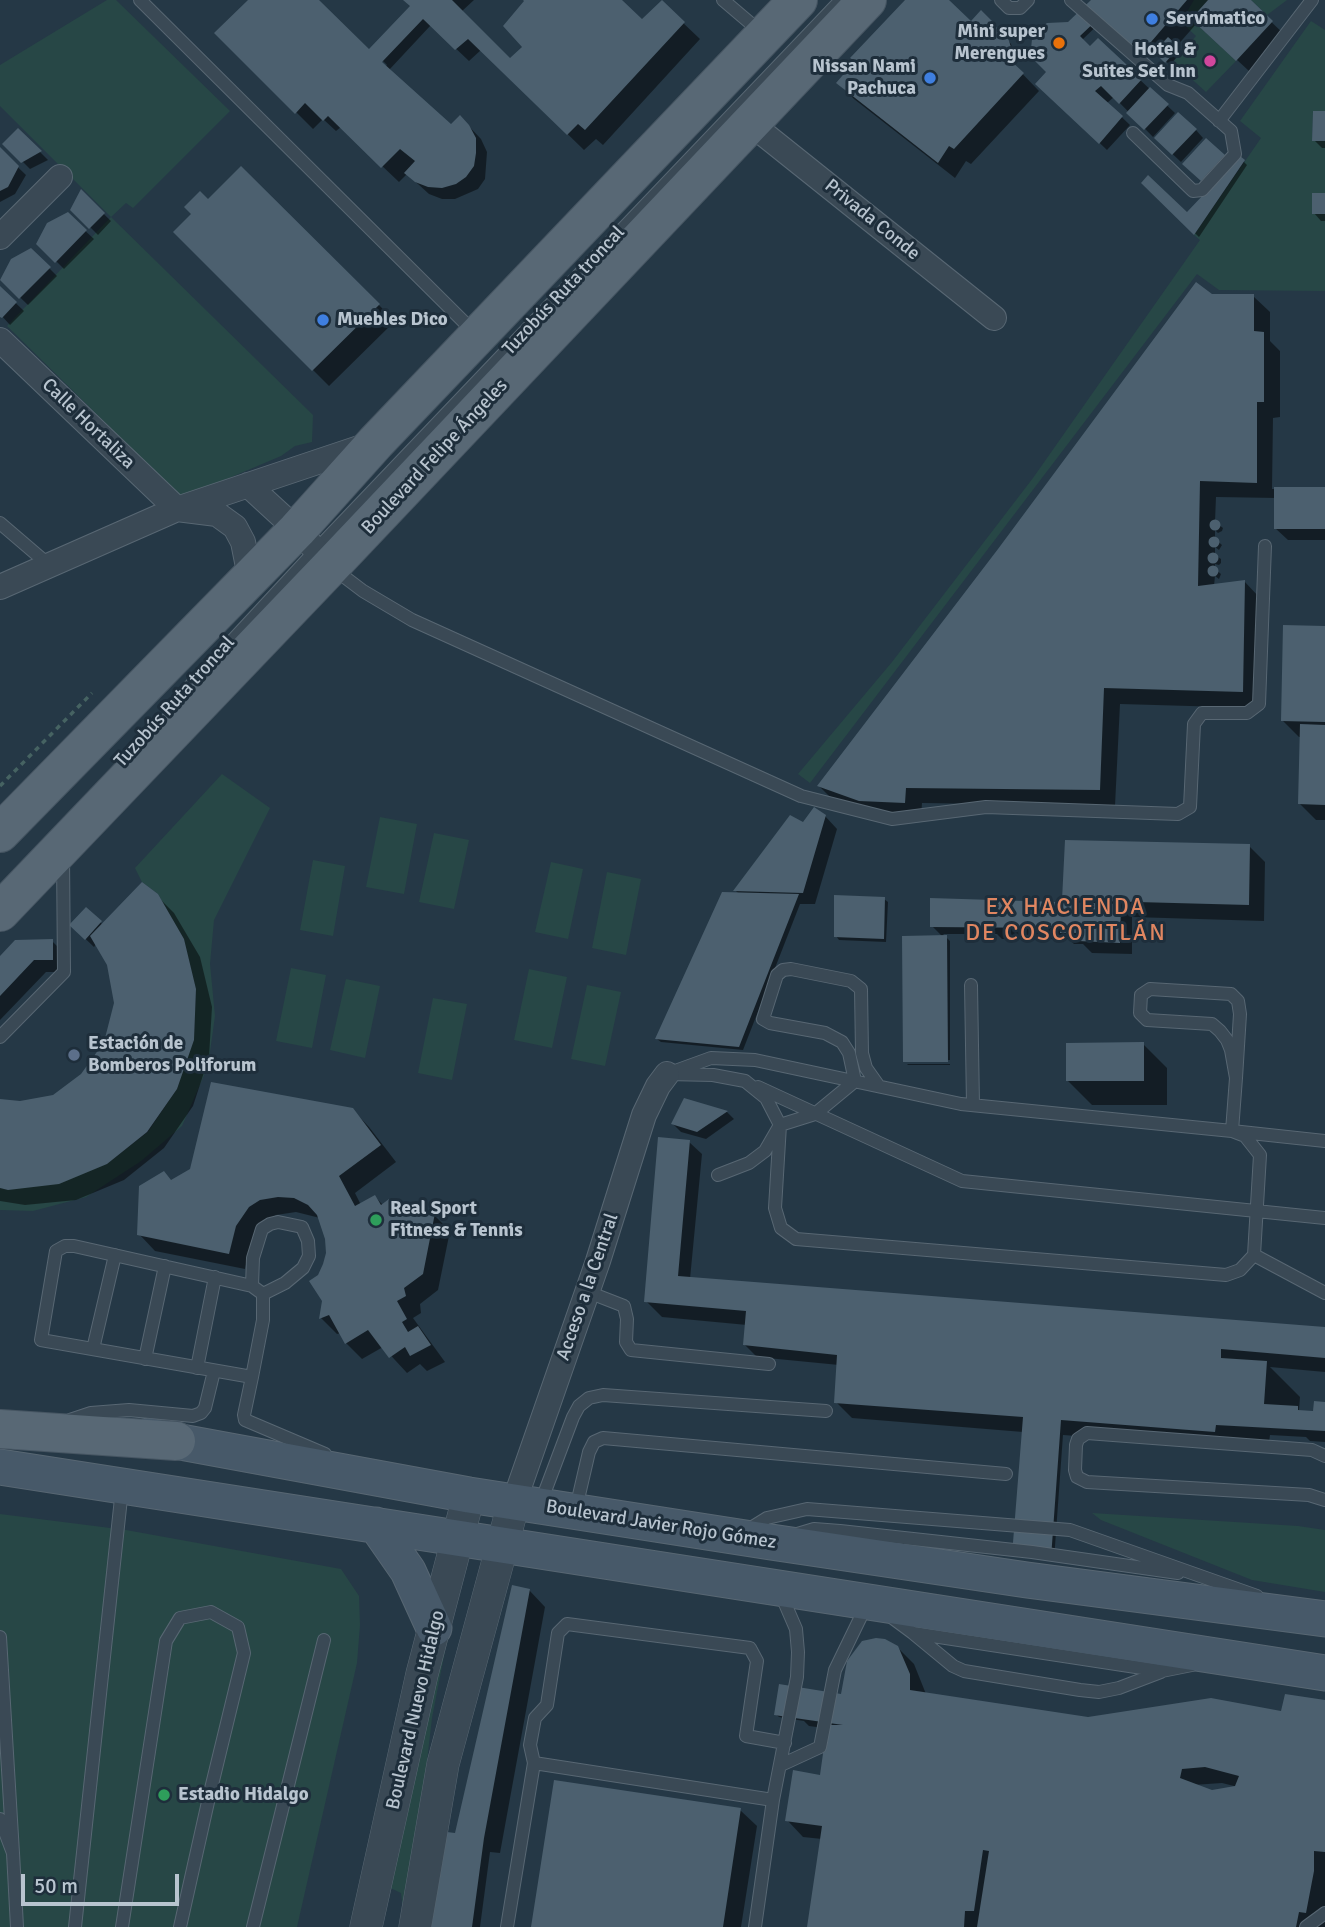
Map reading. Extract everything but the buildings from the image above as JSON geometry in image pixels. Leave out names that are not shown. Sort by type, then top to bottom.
[{"type":"main road","name":"Boulevard Felipe Ángeles","points":[[0,912],[63,846],[312,546],[379,450],[477,346],[781,51],[867,0]]},
{"type":"main road","name":"Boulevard Felipe Ángeles","points":[[4,837],[250,577],[312,546],[750,123],[802,4]]},
{"type":"main road","name":"Boulevard Javier Rojo Gómez","points":[[0,1411],[469,1495],[1027,1580],[1323,1619]]},
{"type":"main road","points":[[0,1429],[176,1441]]},
{"type":"main road","points":[[0,1467],[1325,1672]]},
{"type":"main road","points":[[376,1525],[408,1572],[435,1628]]},
{"type":"street","name":"Privada Conde","points":[[750,123],[994,318]]},
{"type":"street","points":[[0,237],[60,177]]},
{"type":"street","name":"Calle Hortaliza","points":[[0,340],[177,509]]},
{"type":"street","points":[[0,587],[177,509],[248,485],[379,450]]},
{"type":"street","points":[[248,485],[312,546]]},
{"type":"street","points":[[177,509],[217,514],[235,527],[243,542],[250,577]]},
{"type":"street","name":"Acceso a la Central","points":[[527,1504],[588,1292],[644,1115],[667,1074]]},
{"type":"street","name":"Boulevard Nuevo Hidalgo","points":[[369,1913],[443,1594],[469,1495]]},
{"type":"street","name":"Boulevard Nuevo Hidalgo","points":[[415,1927],[443,1764],[502,1545],[527,1504]]},
{"type":"street","points":[[443,1594],[457,1601],[459,1610],[444,1704],[443,1764]]},
{"type":"street","points":[[369,1913],[382,1902],[391,1908],[394,1927]]},
{"type":"lane","points":[[140,0],[477,346]]},
{"type":"lane","points":[[723,0],[781,51]]},
{"type":"lane","name":"Tuzobús Ruta troncal","points":[[185,691],[312,546],[781,51],[841,0]]},
{"type":"lane","points":[[1001,0],[1009,8],[1020,8],[1028,0]]},
{"type":"lane","points":[[1071,0],[1168,85],[1188,93],[1231,131],[1235,154],[1202,190],[1193,191],[1133,133]]},
{"type":"lane","points":[[1219,121],[1312,0]]},
{"type":"lane","points":[[0,523],[50,565]]},
{"type":"lane","points":[[312,546],[363,591],[412,620],[801,796],[891,818],[986,807],[1178,814],[1191,807],[1194,724],[1202,713],[1247,713],[1259,704],[1265,546]]},
{"type":"lane","name":"Tuzobús Ruta troncal","points":[[4,837],[235,611],[312,546]]},
{"type":"lane","points":[[0,1037],[64,972],[63,846]]},
{"type":"lane","points":[[855,1081],[849,1053],[842,1042],[825,1033],[770,1023],[763,1019],[777,975],[783,970],[791,969],[851,981],[861,989],[862,1053],[866,1068],[878,1086]]},
{"type":"lane","points":[[967,1105],[971,985]]},
{"type":"lane","points":[[1232,1131],[1236,1078],[1240,1014],[1238,1001],[1231,994],[1150,989],[1141,995],[1140,1013],[1147,1020],[1212,1024],[1227,1040],[1236,1078]]},
{"type":"lane","points":[[667,1074],[711,1058],[755,1060],[967,1105],[1325,1141]]},
{"type":"lane","points":[[667,1074],[713,1075],[745,1082],[962,1181],[1325,1218]]},
{"type":"lane","points":[[718,1175],[749,1163],[765,1151],[780,1125],[816,1114],[855,1081]]},
{"type":"lane","points":[[745,1082],[766,1098],[780,1125],[775,1208],[781,1228],[796,1239],[1226,1275],[1240,1270],[1254,1255],[1260,1155],[1245,1136],[1232,1131]]},
{"type":"lane","points":[[252,1286],[253,1258],[262,1229],[278,1222],[302,1227],[309,1256],[303,1268],[285,1283],[263,1294]]},
{"type":"lane","points":[[252,1377],[41,1340],[57,1251],[65,1246],[215,1277],[252,1286],[263,1294]]},
{"type":"lane","points":[[93,1349],[115,1255]]},
{"type":"lane","points":[[1254,1255],[1325,1293]]},
{"type":"lane","points":[[145,1359],[165,1266]]},
{"type":"lane","points":[[197,1368],[215,1277]]},
{"type":"lane","points":[[588,1292],[624,1306],[627,1319],[626,1342],[631,1350],[769,1364]]},
{"type":"lane","points":[[263,1294],[263,1320],[245,1420],[391,1480]]},
{"type":"lane","points":[[63,1422],[91,1413],[129,1410],[193,1416],[205,1408],[214,1371]]},
{"type":"lane","points":[[527,1504],[579,1406],[589,1398],[603,1395],[826,1411]]},
{"type":"lane","points":[[1325,1456],[1312,1450],[1087,1433],[1078,1439],[1076,1445],[1075,1470],[1077,1477],[1087,1482],[1309,1495],[1325,1500]]},
{"type":"lane","points":[[575,1511],[589,1452],[594,1442],[603,1438],[1006,1474]]},
{"type":"lane","points":[[75,1927],[122,1486]]},
{"type":"lane","points":[[737,1537],[767,1518],[807,1509],[1070,1530],[1323,1619]]},
{"type":"lane","points":[[771,1542],[814,1529],[1032,1552],[1206,1577]]},
{"type":"lane","points":[[755,1927],[773,1800],[797,1677],[796,1629],[778,1588]]},
{"type":"lane","points":[[781,1765],[820,1747],[835,1670],[868,1601],[953,1666],[964,1671],[1080,1690],[1099,1692],[1119,1688],[1162,1671],[1226,1657]]},
{"type":"lane","points":[[122,1927],[166,1641],[180,1618],[211,1612],[238,1627],[244,1653],[209,1793],[180,1927]]},
{"type":"lane","points":[[507,1927],[534,1763],[530,1745],[535,1718],[547,1705],[558,1633],[568,1624],[750,1648],[757,1661],[746,1737],[785,1743]]},
{"type":"lane","points":[[913,1633],[1162,1671]]},
{"type":"lane","points":[[0,1637],[17,1927]]},
{"type":"lane","points":[[254,1927],[324,1640]]},
{"type":"lane","points":[[534,1763],[773,1800]]},
{"type":"lane","points":[[0,1819],[13,1853]]},
{"type":"lane","points":[[1307,1927],[1325,1913]]},
{"type":"green space","points":[[107,0],[116,0],[230,111],[133,208],[126,203],[111,217],[0,106],[0,65]]},
{"type":"green space","points":[[1194,0],[1208,0],[1191,19],[1236,61],[1206,92],[1173,62],[1196,36],[1181,22]]},
{"type":"green space","points":[[1251,0],[1287,0],[1267,15]]},
{"type":"green space","points":[[1311,21],[1325,30],[1325,111],[1313,111],[1312,141],[1325,141],[1325,193],[1312,193],[1312,213],[1325,214],[1325,291],[1219,290],[1197,274],[810,783],[798,774],[892,662],[1033,478],[1200,240],[1194,235],[1261,138],[1240,121]]},
{"type":"green space","points":[[111,217],[313,415],[312,442],[295,446],[281,456],[182,498],[7,326]]},
{"type":"green space","points":[[222,774],[270,808],[214,920],[210,964],[215,1016],[208,1066],[182,1126],[141,1161],[86,1197],[33,1211],[0,1210],[0,1188],[8,1190],[107,1164],[148,1132],[177,1089],[194,1040],[196,989],[184,939],[158,894],[142,882],[135,868]]},
{"type":"green space","points":[[380,817],[417,824],[404,894],[366,887]]},
{"type":"green space","points":[[434,833],[469,840],[454,909],[419,902]]},
{"type":"green space","points":[[313,860],[345,866],[333,936],[300,930]]},
{"type":"green space","points":[[551,862],[583,869],[568,939],[535,932]]},
{"type":"green space","points":[[607,872],[641,879],[626,955],[592,948]]},
{"type":"green space","points":[[291,968],[326,975],[312,1048],[276,1041]]},
{"type":"green space","points":[[529,969],[567,977],[552,1048],[514,1040]]},
{"type":"green space","points":[[346,979],[380,986],[365,1058],[330,1050]]},
{"type":"green space","points":[[587,985],[621,992],[605,1066],[571,1059]]},
{"type":"green space","points":[[433,998],[467,1004],[452,1080],[418,1073]]},
{"type":"green space","points":[[1092,1513],[1325,1530],[1325,1592],[1252,1580],[1101,1520]]},
{"type":"green space","name":"Estadio Hidalgo","points":[[0,1514],[126,1530],[341,1569],[359,1596],[357,1663],[297,1927],[0,1927]]},
{"type":"green space","points":[[452,1615],[432,1718],[418,1839],[403,1908],[401,1893],[386,1886]]},
{"type":"place","name":"Servimatico","points":[[1152,19]]},
{"type":"place","name":"Mini super Merengues","points":[[1059,43]]},
{"type":"place","name":"Hotel & Suites Set Inn","points":[[1210,61]]},
{"type":"place","name":"Nissan Nami Pachuca","points":[[930,78]]},
{"type":"place","name":"Muebles Dico","points":[[323,320]]},
{"type":"place","name":"Estación de Bomberos Poliforum","points":[[74,1055]]},
{"type":"place","name":"Real Sport Fitness & Tennis","points":[[376,1220]]},
{"type":"place","name":"Estadio Hidalgo","points":[[164,1795]]},
{"type":"district","name":"EX HACIENDA DE COSCOTITLÁN","points":[[1066,921]]}]
